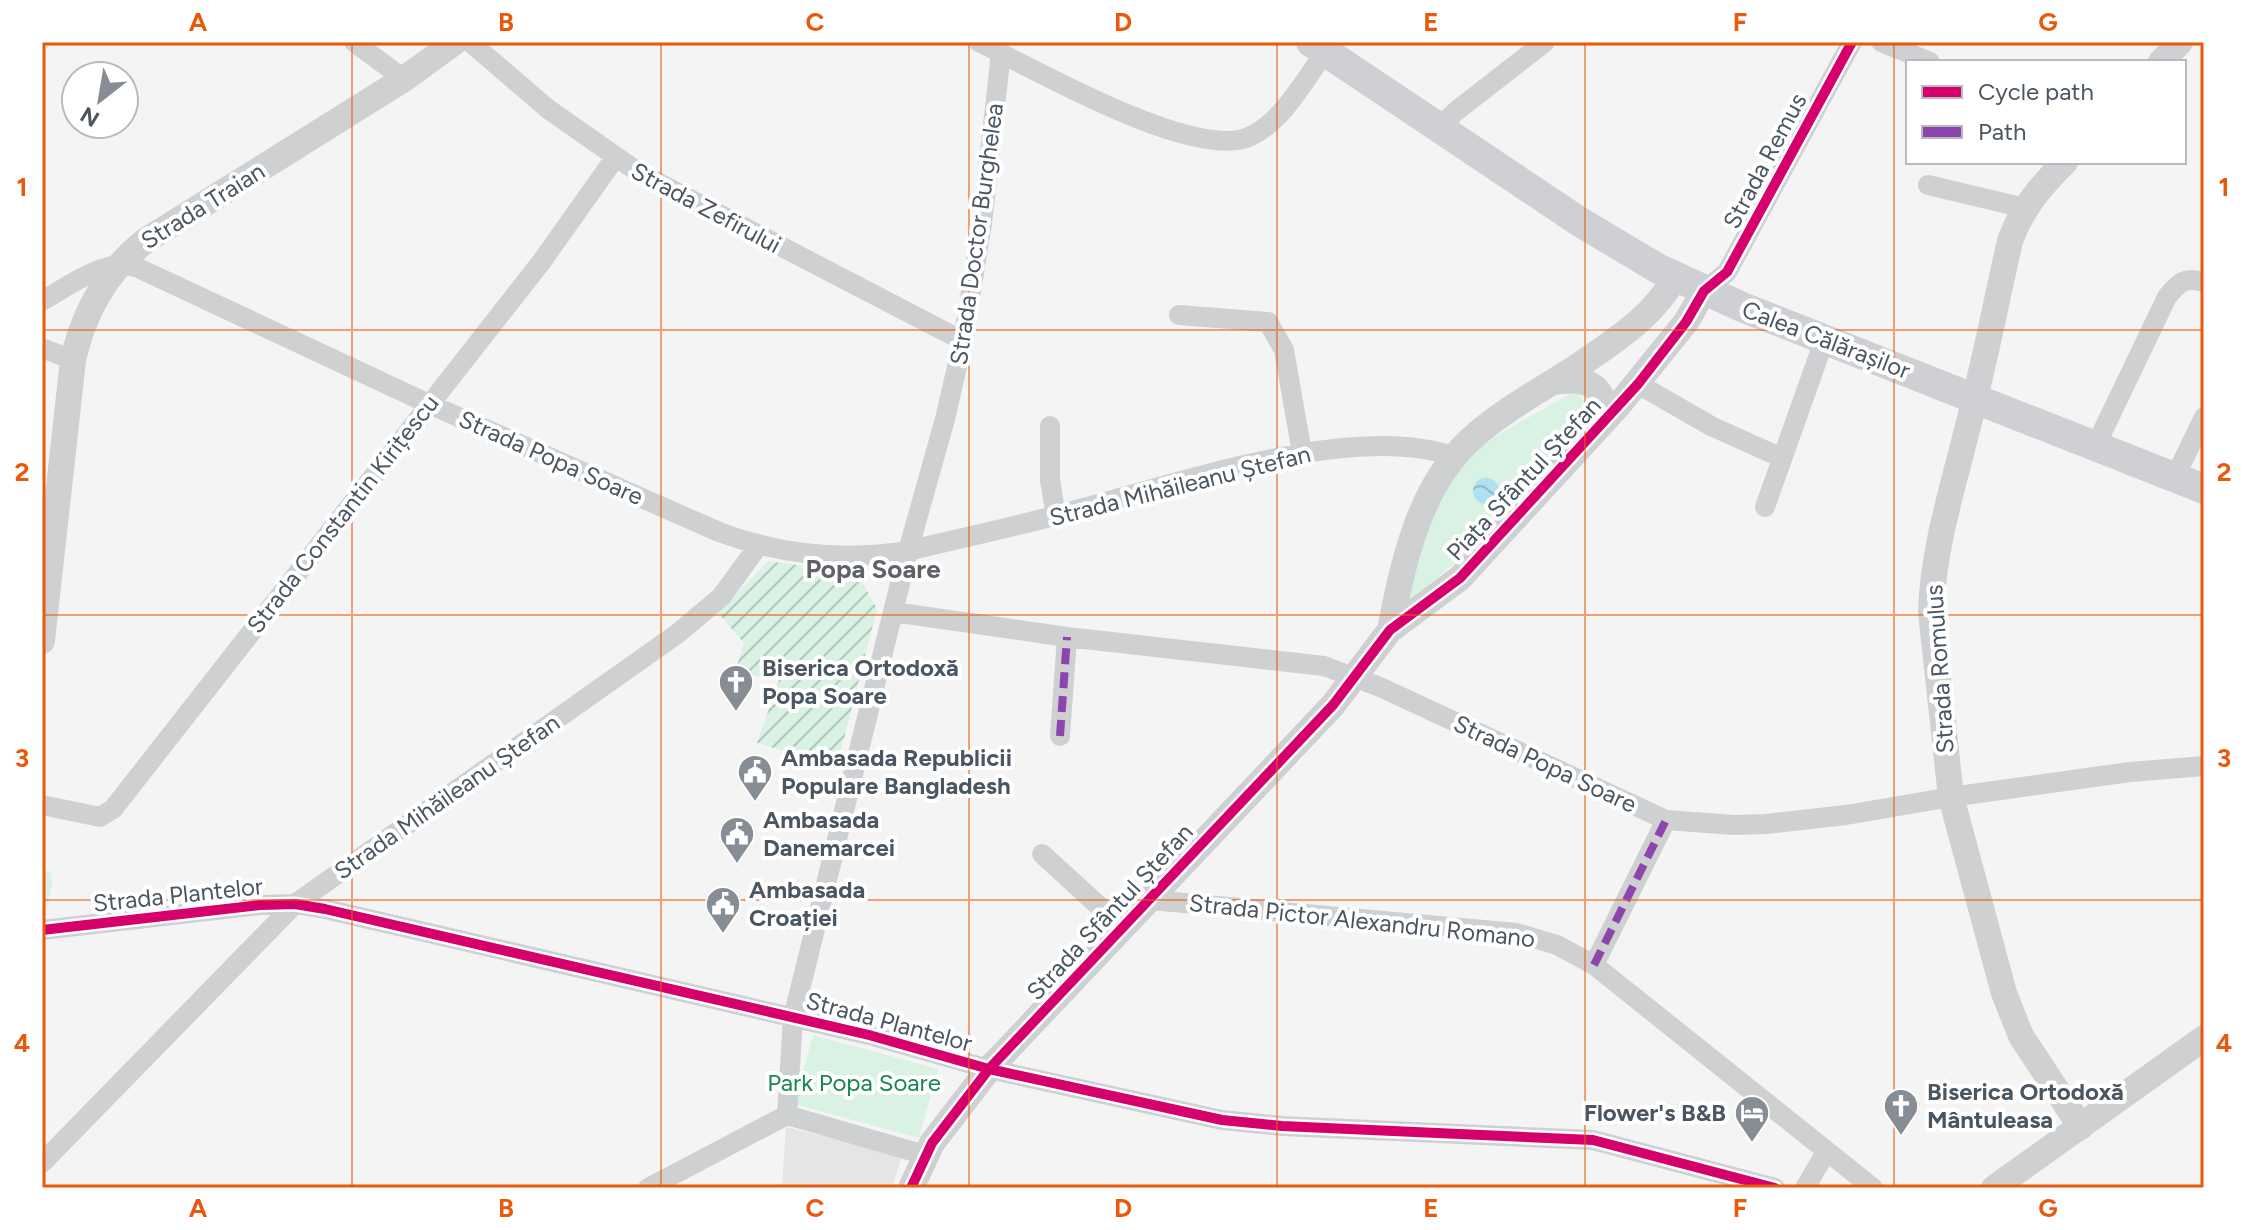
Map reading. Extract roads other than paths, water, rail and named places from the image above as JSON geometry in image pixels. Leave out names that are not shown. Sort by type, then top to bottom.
[{"type":"main road","name":"Calea Călărașilor","points":[[1321,45],[1438,129],[1580,222],[1675,277],[2204,489]]},
{"type":"street","points":[[354,42],[404,79]]},
{"type":"street","name":"Strada Traian","points":[[42,641],[45,587],[73,360],[80,331],[104,283],[145,241],[404,79],[455,42]]},
{"type":"street","name":"Strada Zefirului","points":[[470,42],[538,102],[615,158],[660,186],[963,341]]},
{"type":"street","points":[[979,42],[1111,107],[1171,130],[1222,142],[1247,139],[1265,128],[1321,45]]},
{"type":"street","points":[[1438,129],[1455,112],[1545,42]]},
{"type":"street","name":"Strada Remus","points":[[1704,291],[1727,272],[1852,42]]},
{"type":"street","points":[[1881,42],[1925,60]]},
{"type":"street","points":[[2163,60],[2180,42]]},
{"type":"street","name":"Strada Doctor Burghelea","points":[[787,1115],[793,1018],[963,341],[982,224],[1001,53]]},
{"type":"street","name":"Strada Constantin Kirițescu","points":[[42,805],[100,817],[113,809],[542,261],[615,158]]},
{"type":"street","name":"Strada Romulus","points":[[2063,164],[2036,191],[2010,241],[1932,581],[1934,643],[1951,797],[2012,1016],[2038,1065],[2081,1127]]},
{"type":"street","points":[[1928,185],[2025,208]]},
{"type":"street","points":[[42,301],[89,275],[121,263]]},
{"type":"street","name":"Strada Popa Soare","points":[[121,263],[136,267],[429,404],[719,532],[759,545],[840,557],[869,557],[908,551]]},
{"type":"street","name":"Piața Sfântul Ștefan","points":[[1390,630],[1403,566],[1422,512],[1454,457],[1484,429],[1651,311],[1675,277]]},
{"type":"street","points":[[2096,445],[2167,297],[2185,280],[2204,282]]},
{"type":"street","name":"Piața Sfântul Ștefan","points":[[1357,677],[1390,630],[1460,578],[1638,384],[1686,322],[1704,291]]},
{"type":"street","points":[[1179,315],[1268,322],[1284,350],[1302,453]]},
{"type":"street","points":[[1765,507],[1825,338]]},
{"type":"street","points":[[42,348],[73,360]]},
{"type":"street","name":"Piața Sfântul Ștefan","points":[[1554,382],[1583,380],[1597,388],[1603,401],[1603,414],[1594,432]]},
{"type":"street","points":[[1638,384],[1711,426],[1782,458]]},
{"type":"street","points":[[2175,477],[2204,417]]},
{"type":"street","points":[[1050,426],[1050,480],[1056,516]]},
{"type":"street","name":"Strada Mihăileanu Ștefan","points":[[908,551],[1302,453],[1402,445],[1454,457]]},
{"type":"street","name":"Strada Mihăileanu Ștefan","points":[[42,1163],[295,904],[677,634],[721,597],[759,545]]},
{"type":"street","name":"Piața Sfântul Ștefan","points":[[1403,566],[1405,577],[1418,590],[1446,590]]},
{"type":"street","name":"Strada Popa Soare","points":[[893,612],[1067,637],[1310,662],[1357,677],[1666,820],[1766,824],[1846,815],[2130,772],[2204,766]]},
{"type":"street","points":[[1060,736],[1067,637]]},
{"type":"street","name":"Strada Sfântul Ștefan","points":[[911,1188],[925,1155],[989,1069],[1151,900],[1357,677]]},
{"type":"street","points":[[1594,965],[1666,820]]},
{"type":"street","points":[[1042,854],[1123,928]]},
{"type":"street","name":"Strada Pictor Alexandru Romano","points":[[1151,900],[1517,933],[1557,945],[1594,965],[1873,1188]]},
{"type":"street","name":"Strada Plantelor","points":[[42,930],[205,910],[295,904],[366,917],[869,1035],[989,1069],[1250,1124],[1593,1140],[1775,1188]]},
{"type":"street","points":[[1994,1188],[2204,1038]]},
{"type":"street","points":[[648,1188],[787,1115],[925,1155]]},
{"type":"street","points":[[1805,1188],[1826,1152]]},
{"type":"water","points":[[1486,478],[1495,482],[1499,491],[1495,500],[1486,504],[1477,500],[1473,491],[1477,482]]},
{"type":"place","name":"Biserica Ortodoxă Popa Soare","points":[[736,713]]},
{"type":"place","name":"Ambasada Republicii Populare Bangladesh","points":[[755,803]]},
{"type":"place","name":"Ambasada Danemarcei","points":[[737,865]]},
{"type":"place","name":"Ambasada Croației","points":[[723,935]]},
{"type":"place","name":"Biserica Ortodoxă Mântuleasa","points":[[1901,1137]]},
{"type":"place","name":"Flower's B&B","points":[[1752,1144]]},
{"type":"district","name":"Popa Soare","points":[[873,569]]},
{"type":"park label","name":"Park Popa Soare","points":[[854,1083]]}]
